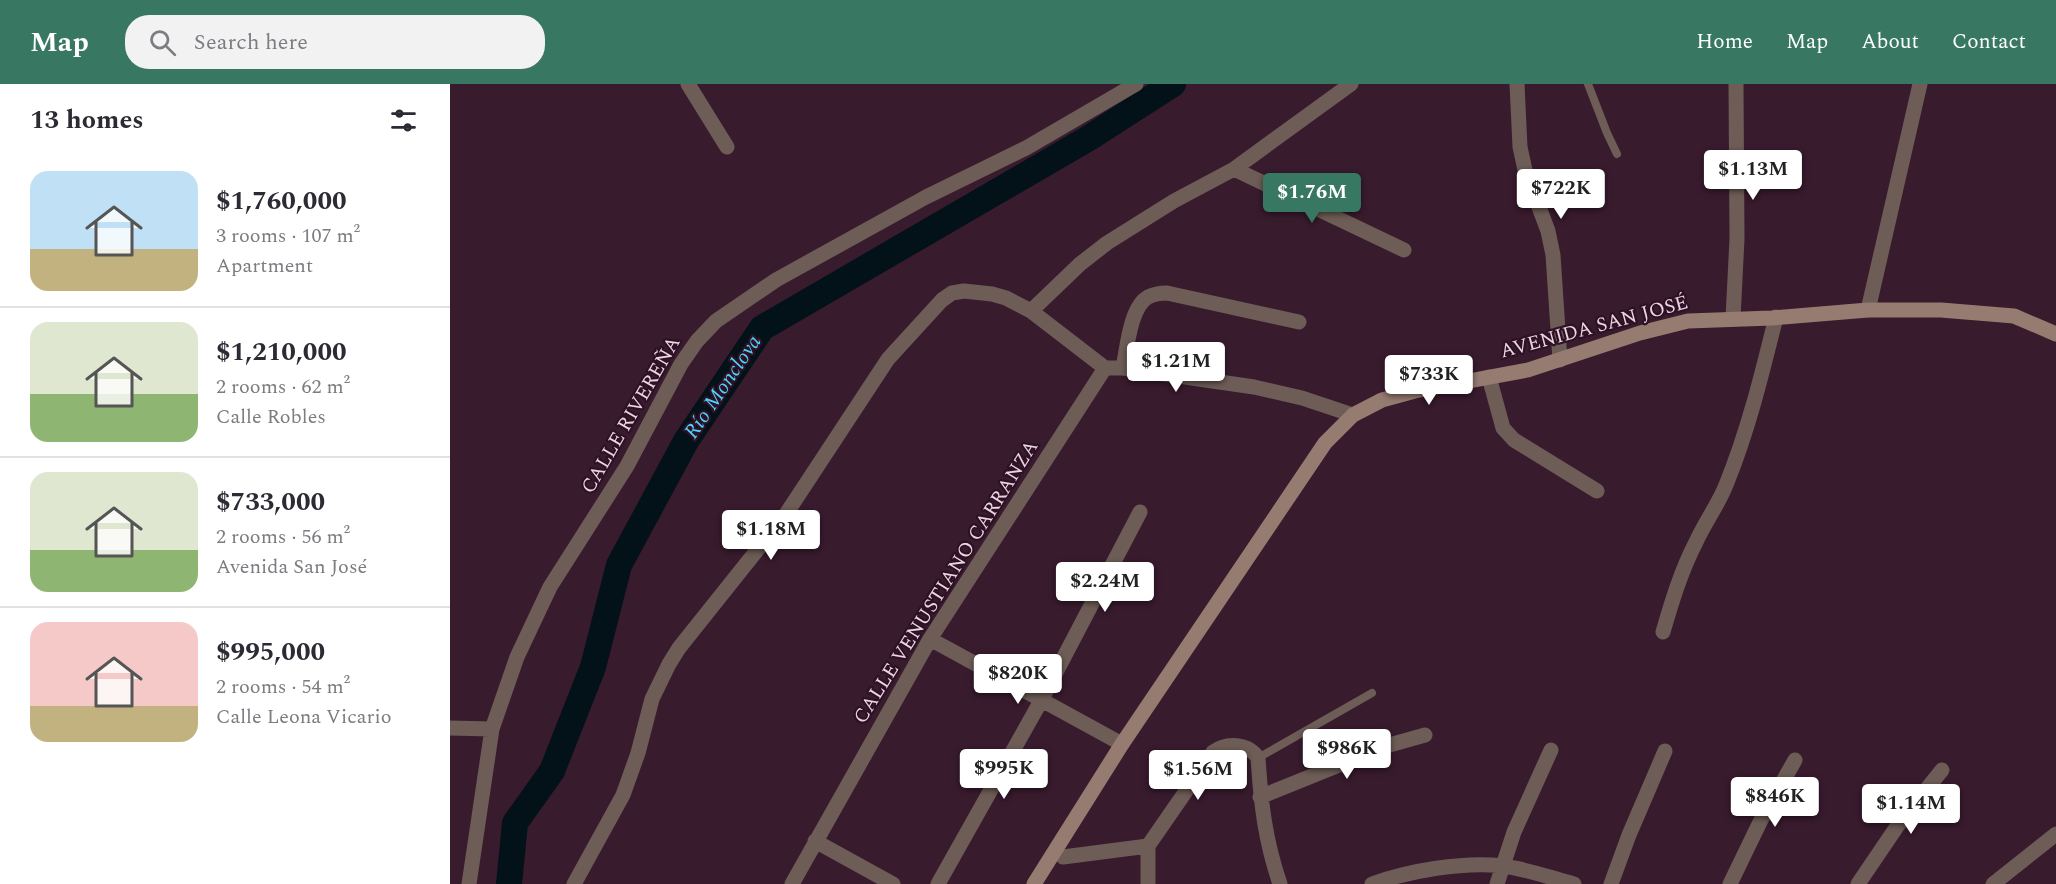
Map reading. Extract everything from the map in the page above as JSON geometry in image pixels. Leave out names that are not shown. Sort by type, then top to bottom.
[{"type":"street","points":[[688,84],[727,147]]},
{"type":"street","name":"CALLE RIVEREÑA","points":[[469,884],[492,729],[517,657],[550,587],[627,466],[681,364],[696,341],[716,321],[776,280],[917,202],[1026,148],[1137,84]]},
{"type":"street","points":[[1031,311],[1080,264],[1107,243],[1174,201],[1233,169],[1352,84]]},
{"type":"street","points":[[1517,84],[1520,147],[1525,170],[1548,231],[1553,255],[1560,360]]},
{"type":"street","points":[[1732,318],[1737,239],[1736,84]]},
{"type":"street","points":[[1868,310],[1920,84]]},
{"type":"street","points":[[1233,169],[1404,250]]},
{"type":"street","points":[[574,884],[627,784],[638,753],[652,699],[679,648],[786,514],[888,358],[929,312],[952,293],[964,291],[1006,298],[1031,311],[1105,368],[1123,368],[1254,387],[1302,398],[1353,415]]},
{"type":"street","points":[[1123,368],[1135,311],[1148,297],[1158,294],[1167,293],[1299,322]]},
{"type":"street","name":"AVENIDA SAN JOSÉ","points":[[1034,884],[1122,744],[1319,452],[1338,428],[1353,415],[1382,400],[1528,370],[1640,333],[1688,321],[1868,310],[1953,311],[2014,316],[2056,334]]},
{"type":"street","points":[[1663,632],[1679,579],[1696,540],[1725,488],[1742,444],[1755,403],[1776,317]]},
{"type":"street","name":"CALLE VENUSTIANO CARRANZA","points":[[792,884],[930,639],[1105,368]]},
{"type":"street","points":[[1489,377],[1503,428],[1514,440],[1597,491]]},
{"type":"street","points":[[938,884],[1041,699],[1140,512]]},
{"type":"street","points":[[930,639],[1122,744]]},
{"type":"street","points":[[450,728],[492,729]]},
{"type":"street","points":[[1260,797],[1386,746],[1425,735]]},
{"type":"street","points":[[1148,884],[1148,846],[1213,752],[1224,746],[1232,745],[1249,749],[1258,758],[1262,820],[1280,884]]},
{"type":"street","points":[[1497,884],[1514,831],[1551,750]]},
{"type":"street","points":[[1611,884],[1665,751]]},
{"type":"street","points":[[1730,884],[1761,820],[1795,760]]},
{"type":"street","points":[[1858,884],[1898,825],[1942,770]]},
{"type":"street","points":[[1993,884],[2056,834]]},
{"type":"street","points":[[815,841],[893,884]]},
{"type":"street","points":[[1063,857],[1148,846]]},
{"type":"street","points":[[1372,884],[1418,871],[1465,866],[1503,866],[1574,884]]},
{"type":"lane","points":[[1588,84],[1617,154]]},
{"type":"lane","points":[[1258,758],[1372,693]]},
{"type":"waterway","name":"Río Monclova","points":[[509,884],[515,823],[552,771],[593,667],[619,565],[686,441],[762,328],[1089,138],[1173,84]]}]
